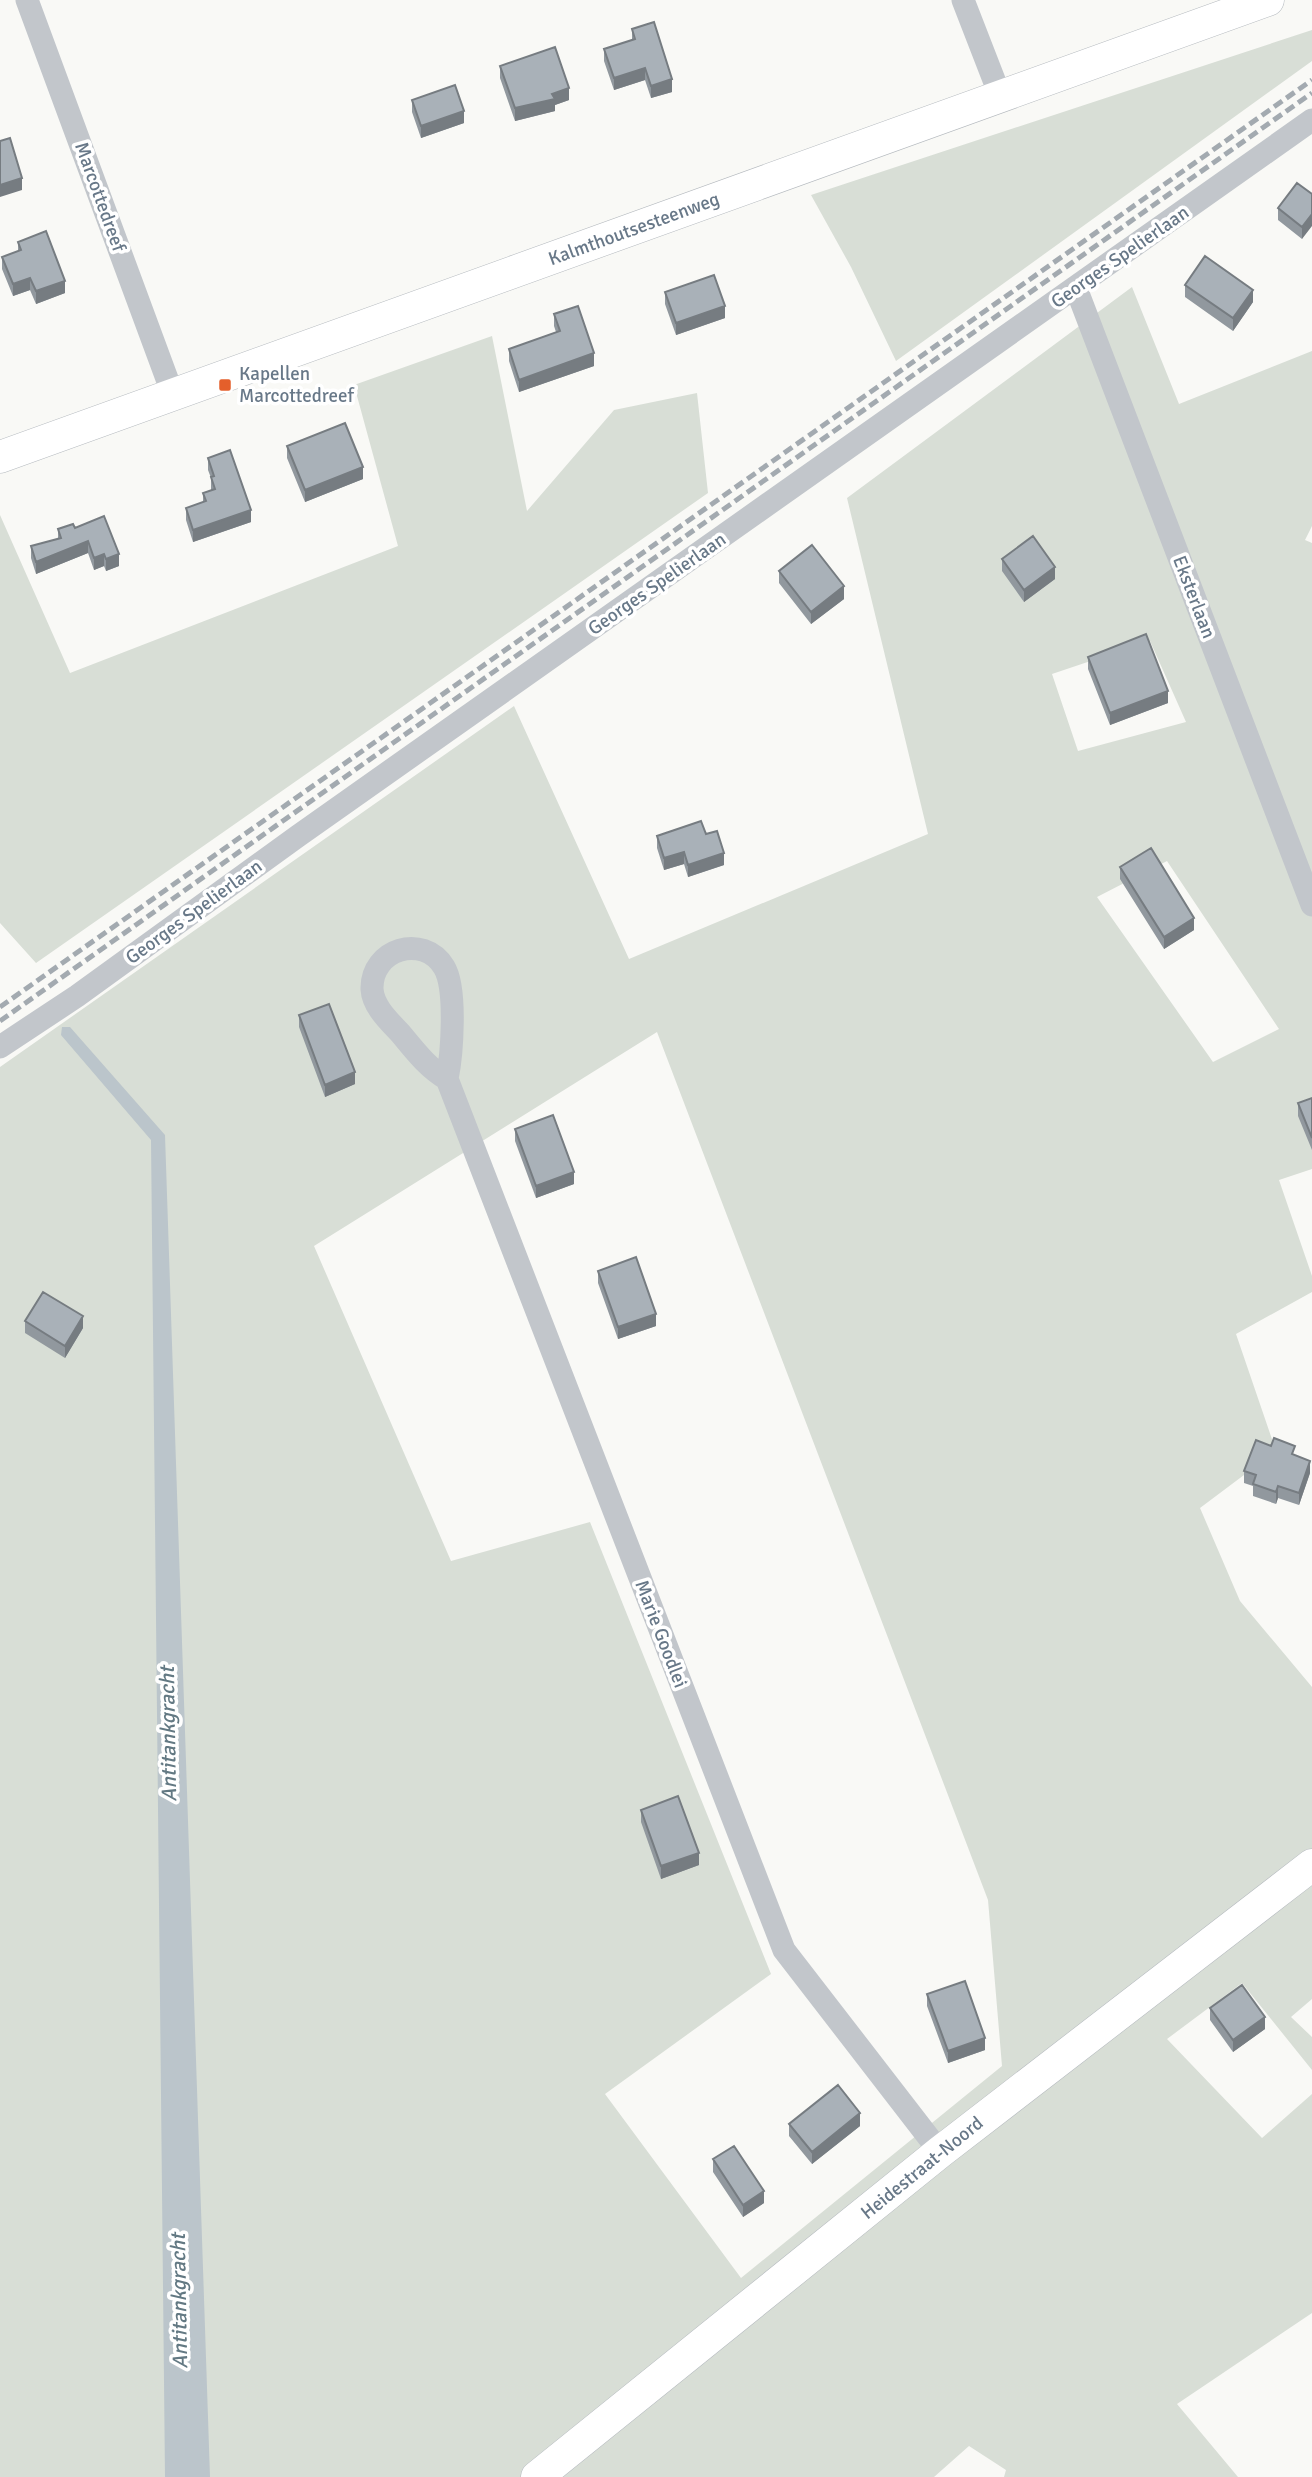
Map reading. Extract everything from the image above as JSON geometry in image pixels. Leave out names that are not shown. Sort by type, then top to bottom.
[{"type":"main road","name":"Kalmthoutsesteenweg","points":[[0,457],[1268,0]]},
{"type":"main road","name":"Heidestraat-Noord","points":[[537,2477],[940,2152],[1312,1866]]},
{"type":"street","name":"Marcottedreef","points":[[27,0],[173,395]]},
{"type":"street","points":[[963,0],[1001,98]]},
{"type":"street","name":"Georges Spelierlaan","points":[[0,1047],[77,996],[298,836],[1312,120]]},
{"type":"street","name":"Eksterlaan","points":[[1076,288],[1312,905]]},
{"type":"street","name":"Marie Goodlei","points":[[447,1079],[432,1070],[380,1010],[372,990],[378,967],[389,954],[403,948],[418,948],[434,957],[444,967],[449,981],[452,1056],[447,1079],[784,1950],[940,2152]]},
{"type":"shaded area","points":[[1312,30],[1312,61],[896,361],[851,267],[811,195]]},
{"type":"shaded area","points":[[1132,287],[1179,404],[1312,351],[1312,526],[1305,540],[1312,543],[1312,1169],[1279,1180],[1312,1276],[1312,1292],[1236,1334],[1276,1451],[1200,1508],[1240,1601],[1312,1687],[1312,1999],[1291,2017],[1312,2037],[1312,2070],[1242,1983],[1167,2039],[1262,2138],[1312,2094],[1312,2313],[1177,2404],[1238,2477],[1004,2477],[1006,2470],[969,2446],[934,2477],[0,2477],[0,1067],[514,706],[629,959],[928,834],[847,498]],"holes":[[[1150,641],[1186,722],[1078,751],[1052,674]],[[1167,861],[1279,1029],[1213,1062],[1097,897]],[[657,1032],[988,1900],[1002,2066],[741,2278],[605,2094],[771,1974],[590,1522],[451,1561],[314,1246]]]},
{"type":"shaded area","points":[[492,336],[527,511],[614,410],[697,393],[708,493],[36,963],[0,923],[0,515],[70,673],[398,546],[354,385]]},
{"type":"water","name":"Antitankgracht","points":[[62,1027],[70,1027],[165,1135],[210,2477],[165,2477],[151,1140],[61,1035]]},
{"type":"building","points":[[654,22],[672,79],[651,86],[645,68],[614,78],[604,49],[635,39],[632,29]]},
{"type":"building","points":[[555,47],[569,88],[552,94],[555,99],[515,108],[500,66]]},
{"type":"building","points":[[455,85],[464,111],[421,126],[412,100]]},
{"type":"building","points":[[10,138],[22,178],[0,185],[0,141]]},
{"type":"building","points":[[1297,183],[1312,194],[1312,214],[1302,227],[1278,208]]},
{"type":"building","points":[[46,231],[65,281],[36,291],[30,278],[13,284],[2,257],[21,250],[18,242]]},
{"type":"building","points":[[1205,256],[1253,290],[1233,318],[1185,285]]},
{"type":"building","points":[[714,275],[725,306],[676,323],[665,292]]},
{"type":"building","points":[[578,306],[594,353],[519,380],[509,349],[560,331],[554,314]]},
{"type":"building","points":[[345,423],[363,467],[305,490],[287,446]]},
{"type":"building","points":[[230,450],[251,510],[193,530],[186,508],[206,501],[203,493],[215,489],[208,458]]},
{"type":"building","points":[[104,516],[119,554],[106,559],[104,554],[94,558],[88,541],[36,562],[31,546],[61,538],[58,529],[73,524],[75,528]]},
{"type":"building","points":[[1033,536],[1055,567],[1024,590],[1002,559]]},
{"type":"building","points":[[812,545],[844,586],[811,612],[779,571]]},
{"type":"building","points":[[1146,634],[1168,691],[1110,713],[1088,657]]},
{"type":"building","points":[[701,821],[706,834],[717,831],[724,853],[688,865],[684,852],[664,858],[657,836]]},
{"type":"building","points":[[1151,848],[1194,918],[1164,937],[1120,867]]},
{"type":"building","points":[[329,1004],[355,1072],[325,1085],[299,1015]]},
{"type":"building","points":[[1312,1098],[1312,1138],[1298,1103]]},
{"type":"building","points":[[553,1115],[574,1172],[536,1186],[515,1129]]},
{"type":"building","points":[[636,1257],[656,1314],[618,1327],[598,1271]]},
{"type":"building","points":[[43,1292],[83,1316],[65,1346],[25,1321]]},
{"type":"building","points":[[1274,1438],[1295,1446],[1292,1454],[1310,1461],[1299,1493],[1278,1486],[1276,1492],[1253,1484],[1256,1475],[1244,1471],[1256,1440],[1271,1446]]},
{"type":"building","points":[[678,1796],[699,1853],[661,1866],[641,1810]]},
{"type":"building","points":[[965,1981],[985,2038],[948,2051],[927,1994]]},
{"type":"building","points":[[1242,1985],[1265,2017],[1233,2040],[1210,2008]]},
{"type":"building","points":[[838,2085],[860,2113],[812,2152],[789,2124]]},
{"type":"building","points":[[734,2146],[764,2191],[743,2205],[713,2159]]},
{"type":"railway","points":[[0,1007],[1312,80]]},
{"type":"railway","points":[[0,1021],[1312,93]]},
{"type":"place","name":"Kapellen Marcottedreef","points":[[225,385]]}]
